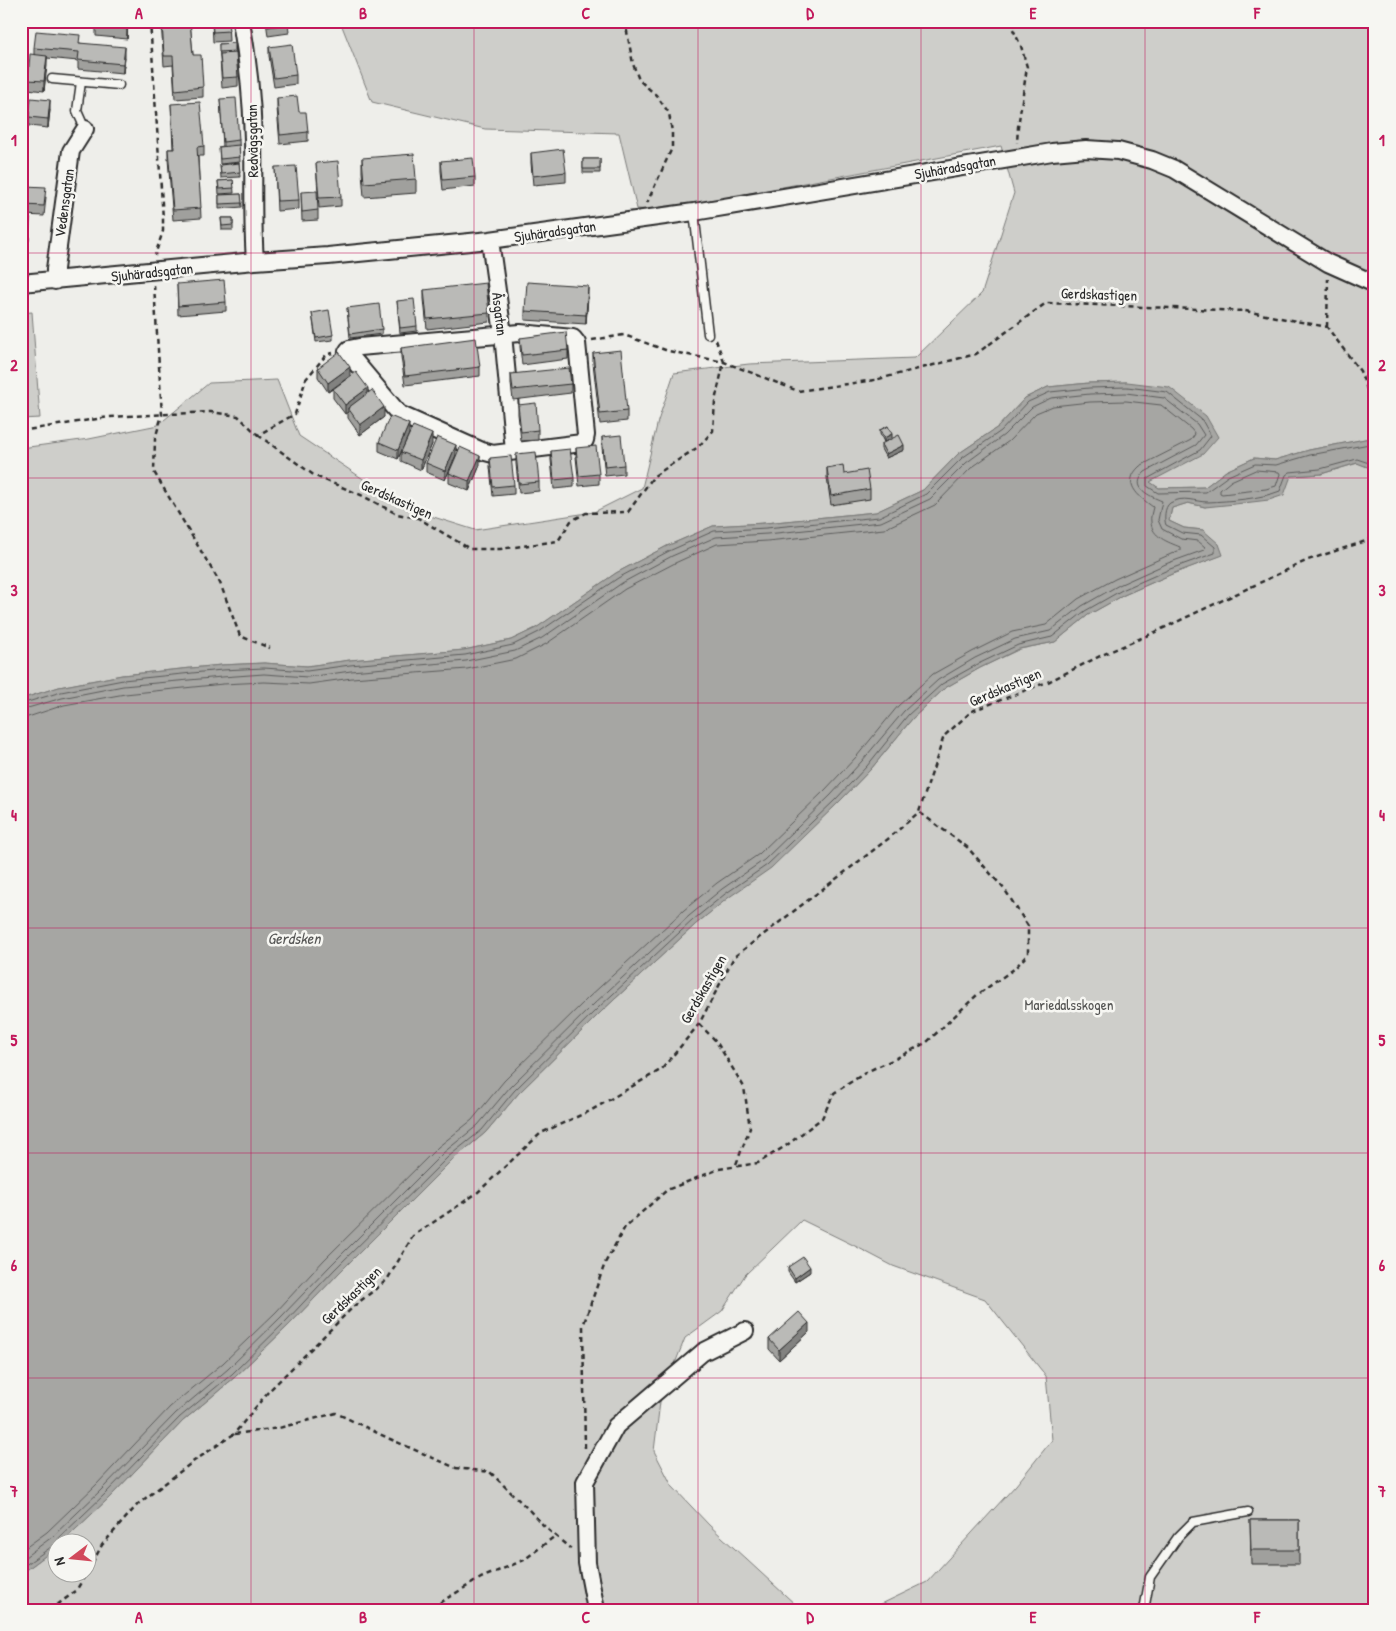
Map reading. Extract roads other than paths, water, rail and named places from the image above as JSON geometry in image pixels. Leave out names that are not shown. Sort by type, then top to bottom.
[{"type":"street","name":"Redvägsgatan","points":[[242,21],[250,78],[252,112],[255,261]]},
{"type":"street","name":"Vedensgatan","points":[[55,281],[71,151],[85,129]]},
{"type":"street","name":"Sjuhäradsgatan","points":[[21,283],[490,240],[694,212],[1021,156],[1086,149],[1118,151],[1152,160],[1174,170],[1328,263],[1375,284]]},
{"type":"street","name":"Åsgatan","points":[[490,240],[503,334],[514,452]]},
{"type":"street","points":[[520,333],[572,338],[577,343],[586,440],[578,444],[514,452],[493,454],[482,452],[399,414],[347,352],[349,349],[360,347],[503,334],[520,333]]},
{"type":"street","points":[[596,1610],[587,1563],[585,1482],[616,1426],[703,1352],[745,1331]]},
{"type":"lane","points":[[52,79],[119,85]]},
{"type":"lane","points":[[80,82],[77,111],[85,129]]},
{"type":"lane","points":[[694,212],[708,334]]},
{"type":"lane","points":[[1144,1610],[1150,1577],[1178,1537],[1193,1522],[1248,1512]]},
{"type":"water","name":"Gerdsken","points":[[1127,382],[1169,387],[1206,416],[1218,437],[1203,454],[1150,482],[1159,488],[1205,487],[1226,471],[1254,458],[1275,460],[1309,450],[1375,437],[1375,470],[1357,463],[1321,474],[1291,476],[1284,495],[1269,500],[1205,507],[1188,503],[1172,508],[1169,521],[1184,528],[1203,530],[1219,544],[1223,555],[1124,595],[1088,615],[1055,642],[1019,649],[945,688],[912,719],[871,769],[771,868],[728,898],[696,924],[602,1011],[518,1094],[485,1133],[451,1161],[235,1377],[183,1421],[109,1498],[71,1534],[48,1534],[48,1554],[21,1574],[21,699],[59,687],[122,675],[221,665],[264,663],[307,666],[350,660],[464,650],[511,640],[536,628],[616,573],[667,546],[713,526],[876,512],[923,490],[958,454],[998,427],[1025,398],[1048,387]]},
{"type":"park label","name":"Mariedalsskogen","points":[[1069,1004]]}]
